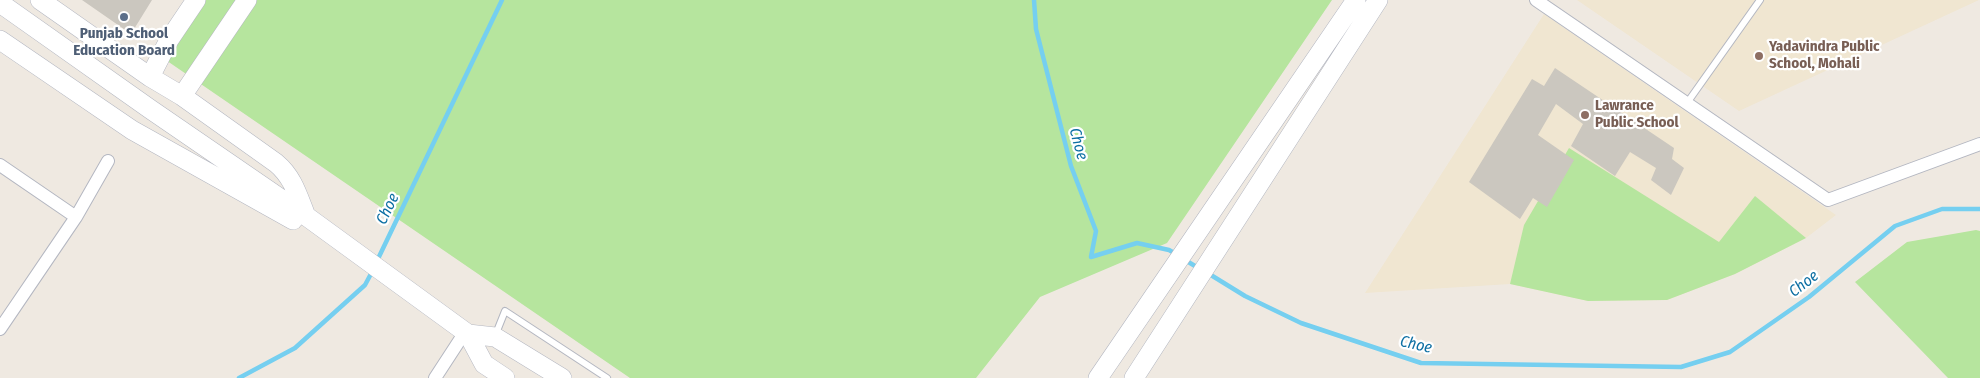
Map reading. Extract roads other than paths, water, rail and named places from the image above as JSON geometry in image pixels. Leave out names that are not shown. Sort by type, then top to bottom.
[{"type":"main road","points":[[40,0],[150,77],[182,96],[286,171],[312,220]]},
{"type":"main road","points":[[150,77],[170,40],[196,0]]},
{"type":"main road","points":[[182,96],[247,0]]},
{"type":"main road","points":[[1098,378],[1356,0]]},
{"type":"main road","points":[[1134,378],[1378,0]]},
{"type":"main road","points":[[0,3],[142,104],[312,220],[466,333],[484,364],[505,378]]},
{"type":"main road","points":[[0,40],[132,130],[303,226],[312,220]]},
{"type":"main road","points":[[1279,113],[1297,124]]},
{"type":"main road","points":[[1161,286],[1184,300]]},
{"type":"main road","points":[[466,333],[495,337],[562,378]]},
{"type":"street","points":[[1536,0],[1828,200],[1980,144]]},
{"type":"street","points":[[0,330],[76,217],[108,161]]},
{"type":"street","points":[[0,166],[76,217]]},
{"type":"street","points":[[435,378],[466,333]]},
{"type":"lane","points":[[1687,103],[1760,0]]},
{"type":"lane","points":[[495,337],[505,311],[607,378]]},
{"type":"waterway","name":"Choe","points":[[376,263],[502,0]]},
{"type":"waterway","name":"Choe","points":[[1034,0],[1036,29],[1071,166],[1096,231],[1091,257],[1137,243],[1169,250],[1176,254]]},
{"type":"waterway","name":"Choe","points":[[1206,272],[1245,296],[1301,323],[1421,363],[1681,367],[1730,352],[1809,297],[1895,226],[1942,209],[1980,209]]},
{"type":"waterway","name":"Choe","points":[[1185,260],[1200,269]]},
{"type":"waterway","name":"Choe","points":[[239,378],[295,348],[365,285],[373,270]]},
{"type":"place","name":"Punjab School Education Board","points":[[124,17]]},
{"type":"place","name":"Yadavindra Public School, Mohali","points":[[1759,56]]},
{"type":"place","name":"Lawrance Public School","points":[[1585,115]]}]
